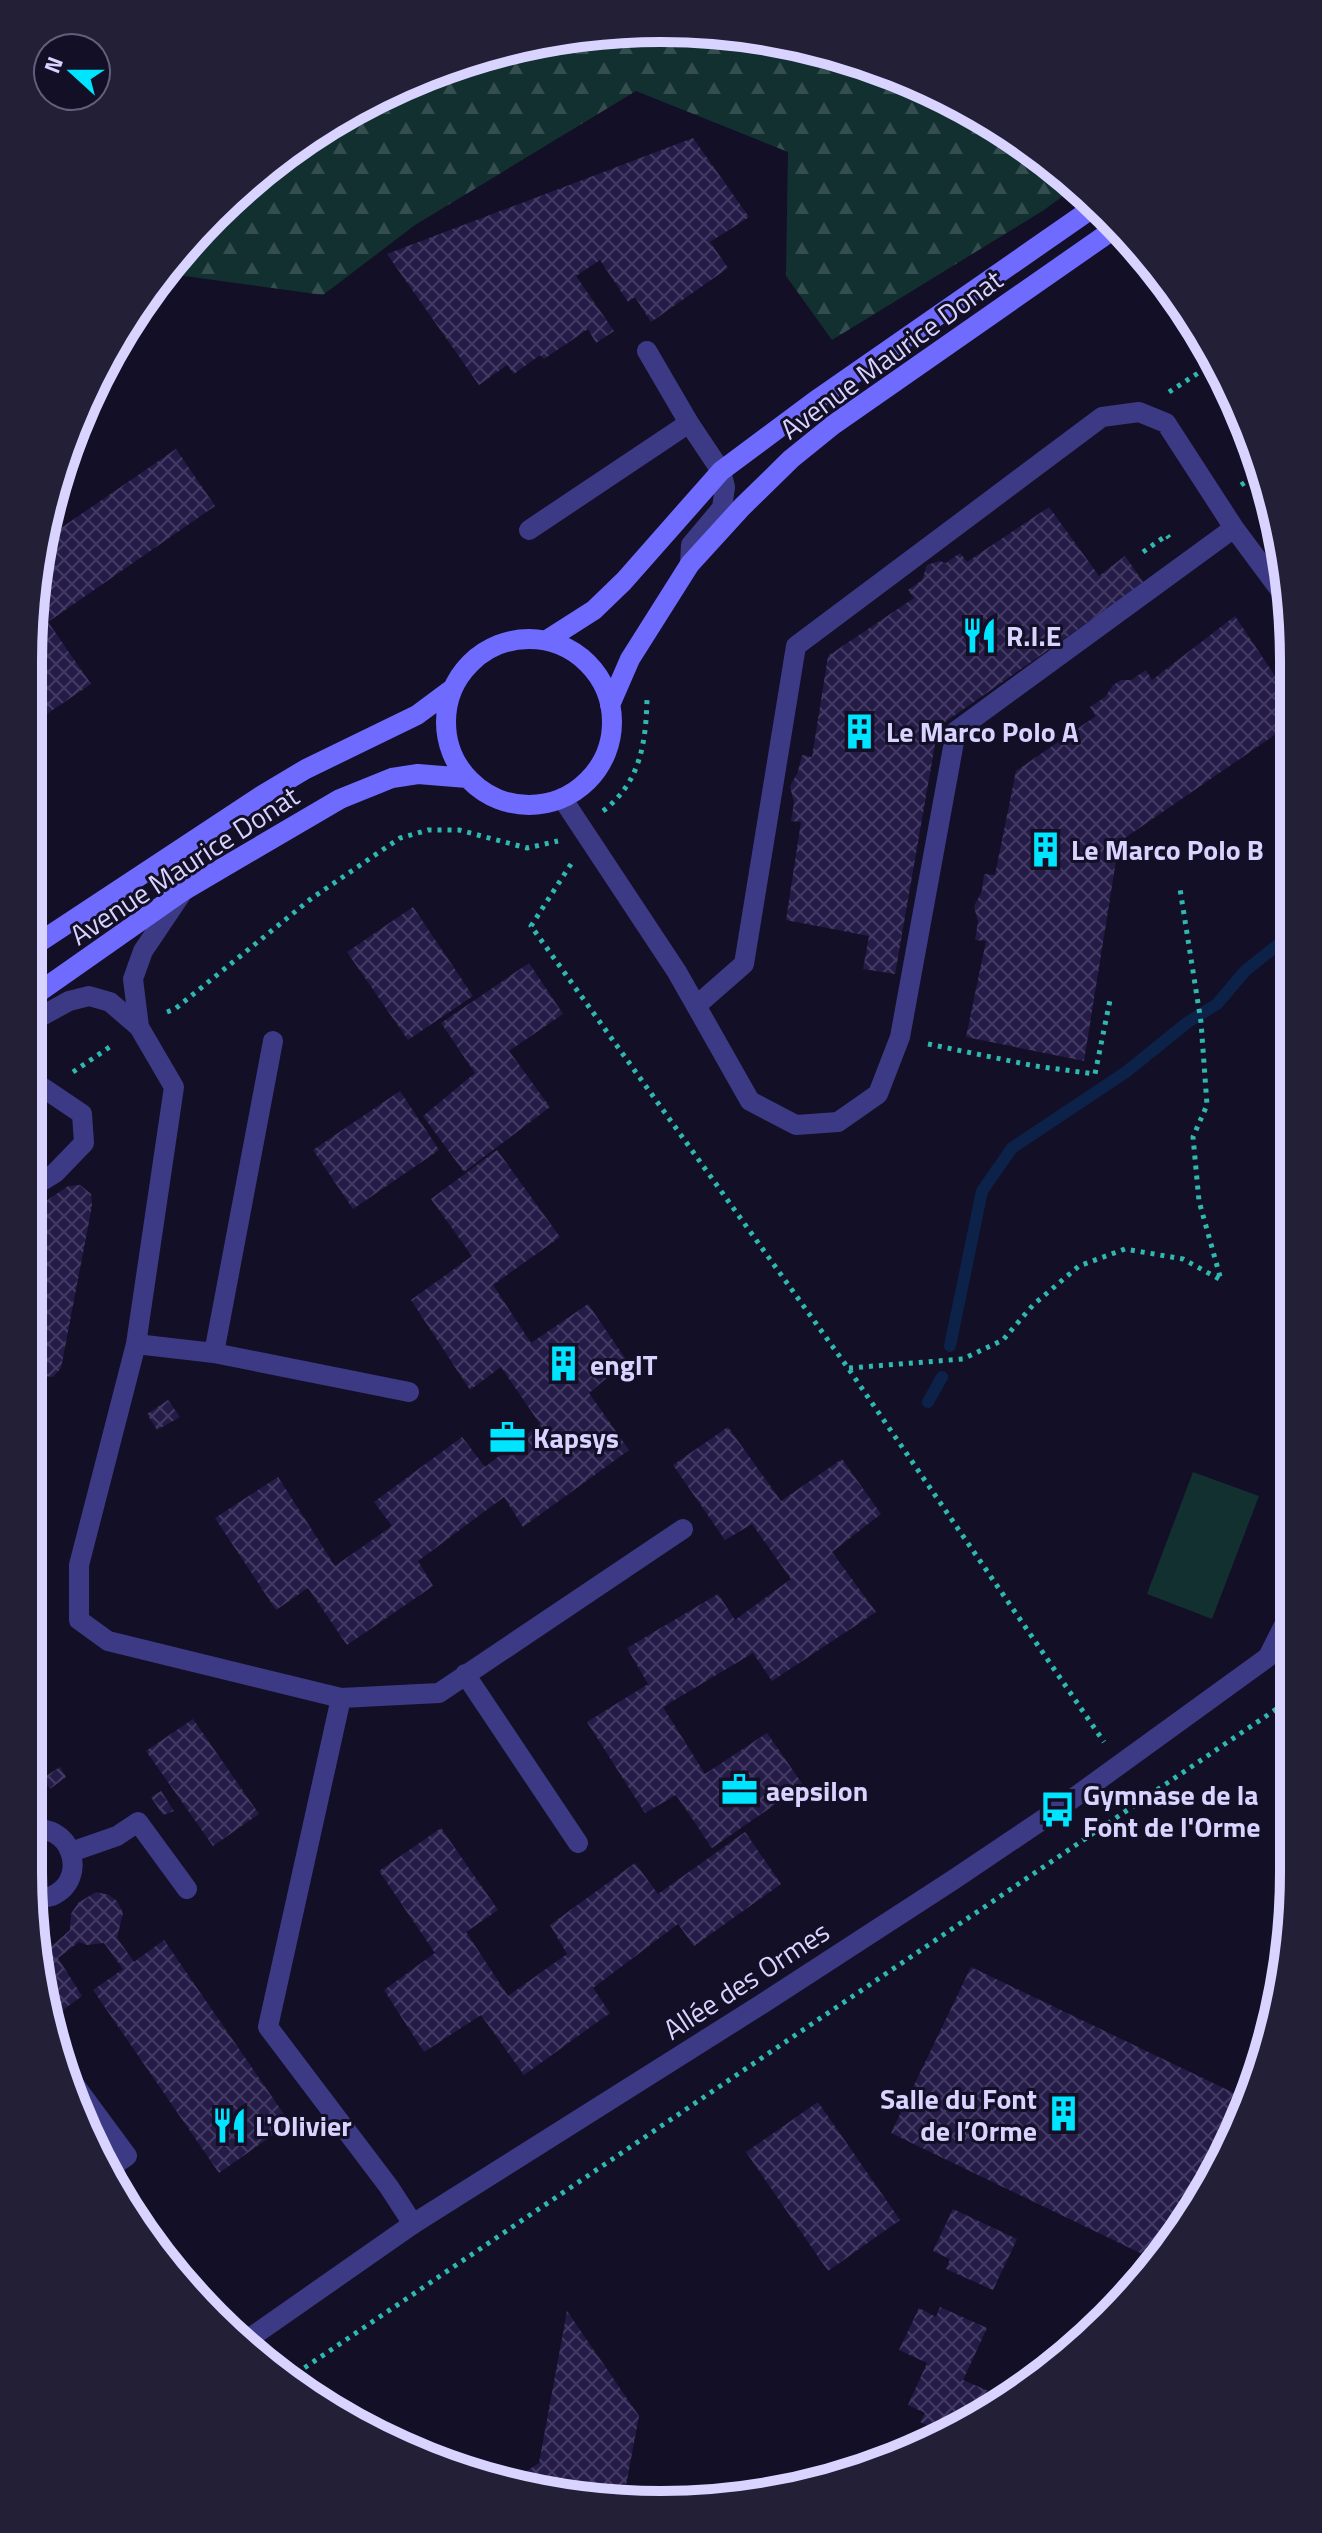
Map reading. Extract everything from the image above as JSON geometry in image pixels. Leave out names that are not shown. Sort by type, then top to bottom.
[{"type":"main road","name":"Avenue Maurice Donat","points":[[547,640],[594,610],[624,581],[721,471],[815,401],[1087,212]]},
{"type":"main road","name":"Avenue Maurice Donat","points":[[610,705],[630,659],[690,564],[791,459],[833,425],[1108,233]]},
{"type":"main road","points":[[528,638],[547,640],[569,649],[588,663],[602,682],[610,705],[611,733],[603,760],[586,782],[562,798],[543,804],[522,805],[502,801],[467,778],[454,759],[447,736],[446,712],[452,689],[469,664],[492,647],[528,638]]},
{"type":"main road","name":"Avenue Maurice Donat","points":[[42,940],[264,794],[306,769],[417,715],[452,689]]},
{"type":"main road","name":"Avenue Maurice Donat","points":[[42,990],[183,891],[340,799],[392,778],[418,774],[467,778]]},
{"type":"street","points":[[647,351],[721,471],[725,487],[722,508],[691,545],[690,564]]},
{"type":"street","points":[[696,1006],[744,964],[796,646],[1102,417],[1139,412],[1166,423],[1234,528],[1275,584]]},
{"type":"street","points":[[529,530],[689,423]]},
{"type":"street","points":[[562,798],[677,972],[750,1101],[796,1125],[838,1122],[878,1094],[900,1037],[956,731],[1234,528]]},
{"type":"street","points":[[132,1032],[133,979],[143,951],[183,891]]},
{"type":"street","points":[[42,1016],[69,1001],[89,996],[110,1002],[174,1087],[136,1344],[79,1565],[79,1620],[108,1641],[341,1698],[439,1693],[683,1529]]},
{"type":"street","points":[[214,1353],[273,1041]]},
{"type":"street","points":[[42,1088],[82,1114],[84,1143],[55,1173],[42,1181]]},
{"type":"street","points":[[136,1344],[214,1353],[409,1392]]},
{"type":"street","name":"Allée des Ormes","points":[[252,2336],[413,2224],[953,1880],[1120,1765],[1268,1657],[1280,1633]]},
{"type":"street","points":[[1268,1657],[1280,1656]]},
{"type":"street","points":[[465,1674],[578,1843]]},
{"type":"street","points":[[341,1698],[268,2027],[389,2187],[413,2224]]},
{"type":"street","points":[[71,1852],[117,1836],[138,1822],[187,1889]]},
{"type":"street","points":[[42,1830],[65,1841],[71,1852],[73,1867],[66,1885],[50,1897],[43,1897]]},
{"type":"street","points":[[86,2100],[127,2156],[115,2164]]},
{"type":"path","points":[[1139,412],[1206,368]]},
{"type":"path","points":[[612,805],[641,760],[646,734],[648,688]]},
{"type":"path","points":[[163,1013],[175,1009],[312,898],[400,838],[428,830],[459,830],[527,848],[556,842]]},
{"type":"path","points":[[574,860],[531,926],[848,1368],[1120,1765]]},
{"type":"path","points":[[848,1368],[963,1359],[1003,1340],[1033,1305],[1079,1266],[1125,1249],[1183,1259],[1221,1280],[1199,1201],[1193,1137],[1207,1105],[1201,1022],[1180,889]]},
{"type":"path","points":[[900,1037],[1023,1064],[1095,1074],[1110,1000]]},
{"type":"path","points":[[72,1072],[132,1032]]},
{"type":"path","points":[[297,2373],[1280,1708]]},
{"type":"green space","points":[[621,43],[701,43],[742,47],[821,63],[898,89],[935,106],[1005,146],[1066,194],[832,340],[786,276],[788,152],[636,91],[415,225],[323,295],[178,275],[223,223],[253,196],[317,146],[352,125],[424,89],[462,75],[501,63],[580,47]]},
{"type":"green space","points":[[1193,1472],[1259,1496],[1212,1619],[1147,1594]]},
{"type":"building","points":[[693,138],[749,217],[710,242],[728,268],[651,322],[635,297],[628,302],[600,260],[576,276],[614,331],[596,343],[588,329],[544,359],[540,355],[514,374],[507,365],[479,385],[387,254]]},
{"type":"building","points":[[176,449],[215,506],[48,622],[91,684],[42,717],[43,621],[56,531]]},
{"type":"building","name":"Le Marco Polo A","points":[[1049,507],[1099,576],[1125,556],[1144,583],[938,727],[895,974],[863,969],[869,936],[786,920],[801,822],[791,821],[794,803],[790,786],[798,772],[802,755],[812,757],[828,656],[914,598],[908,590],[922,580],[927,565],[939,561],[946,563],[960,553],[967,562]]},
{"type":"building","name":"Le Marco Polo B","points":[[1235,616],[1280,684],[1280,731],[1119,842],[1084,1061],[966,1037],[986,941],[975,940],[978,922],[974,906],[982,891],[984,874],[995,875],[1016,771],[1096,716],[1090,707],[1105,697],[1113,685],[1121,680],[1131,680],[1146,670],[1152,680]]},
{"type":"building","points":[[413,907],[473,996],[408,1040],[347,952]]},
{"type":"building","points":[[529,963],[563,1014],[509,1051],[550,1107],[464,1172],[423,1116],[475,1073],[441,1023]]},
{"type":"building","points":[[400,1091],[439,1150],[353,1209],[313,1150]]},
{"type":"building","points":[[497,1150],[560,1237],[493,1285],[531,1343],[588,1304],[627,1361],[589,1393],[629,1450],[523,1527],[504,1497],[418,1561],[433,1586],[347,1645],[308,1588],[276,1610],[215,1518],[278,1477],[335,1566],[392,1526],[374,1502],[462,1437],[485,1467],[540,1424],[501,1367],[470,1390],[411,1300],[472,1256],[431,1199]]},
{"type":"building","points":[[80,1185],[91,1194],[92,1206],[61,1368],[53,1377],[42,1376],[42,1204],[68,1186]]},
{"type":"building","points":[[168,1400],[180,1417],[157,1430],[147,1414]]},
{"type":"building","points":[[728,1427],[781,1501],[842,1459],[881,1514],[832,1552],[876,1612],[772,1681],[753,1653],[663,1707],[705,1774],[767,1733],[803,1785],[712,1848],[676,1795],[645,1813],[587,1722],[648,1684],[627,1648],[718,1594],[735,1620],[791,1579],[752,1524],[725,1540],[673,1465]]},
{"type":"building","points":[[193,1719],[259,1814],[213,1846],[146,1751]]},
{"type":"building","points":[[60,1767],[66,1777],[50,1789],[43,1778]]},
{"type":"building","points":[[161,1791],[174,1811],[163,1815],[151,1797]]},
{"type":"building","points":[[441,1828],[498,1910],[466,1932],[508,1996],[567,1954],[550,1925],[635,1863],[658,1894],[745,1832],[781,1884],[694,1946],[678,1924],[593,1988],[610,2013],[524,2075],[481,2015],[424,2052],[384,1990],[435,1953],[379,1871]]},
{"type":"building","points":[[96,1892],[117,1901],[123,1913],[117,1938],[134,1962],[164,1940],[290,2123],[219,2173],[93,1990],[123,1969],[104,1943],[87,1945],[79,1942],[58,1958],[82,1996],[59,2013],[46,1939],[51,1947],[70,1930],[71,1914],[78,1903]]},
{"type":"building","name":"Salle du Font de l’Orme","points":[[971,1967],[1236,2094],[1197,2174],[1200,2176],[1197,2182],[1146,2256],[891,2133]]},
{"type":"building","points":[[818,2102],[900,2220],[828,2271],[746,2152]]},
{"type":"building","points":[[953,2209],[1017,2239],[993,2290],[946,2269],[950,2259],[933,2251]]},
{"type":"building","points":[[940,2307],[987,2328],[963,2380],[991,2392],[989,2397],[933,2428],[920,2422],[925,2413],[908,2405],[927,2363],[899,2350],[919,2308],[936,2317]]},
{"type":"building","points":[[567,2311],[639,2416],[625,2490],[580,2486],[521,2475],[539,2463]]},
{"type":"waterway","points":[[950,1346],[982,1191],[1012,1148],[1126,1072],[1188,1022],[1217,1004],[1245,971],[1280,943]]},
{"type":"waterway","points":[[928,1402],[942,1377]]},
{"type":"place","name":"R.I.E","points":[[980,635]]},
{"type":"place","name":"Le Marco Polo A","points":[[860,731]]},
{"type":"place","name":"Le Marco Polo B","points":[[1045,849]]},
{"type":"place","name":"engIT","points":[[564,1364]]},
{"type":"place","name":"Kapsys","points":[[507,1437]]},
{"type":"place","name":"aepsilon","points":[[740,1790]]},
{"type":"place","name":"Gymnase de la Font de l'Orme","points":[[1057,1810]]},
{"type":"place","name":"Salle du Font de l’Orme","points":[[1063,2114]]},
{"type":"place","name":"L'Olivier","points":[[229,2125]]}]
